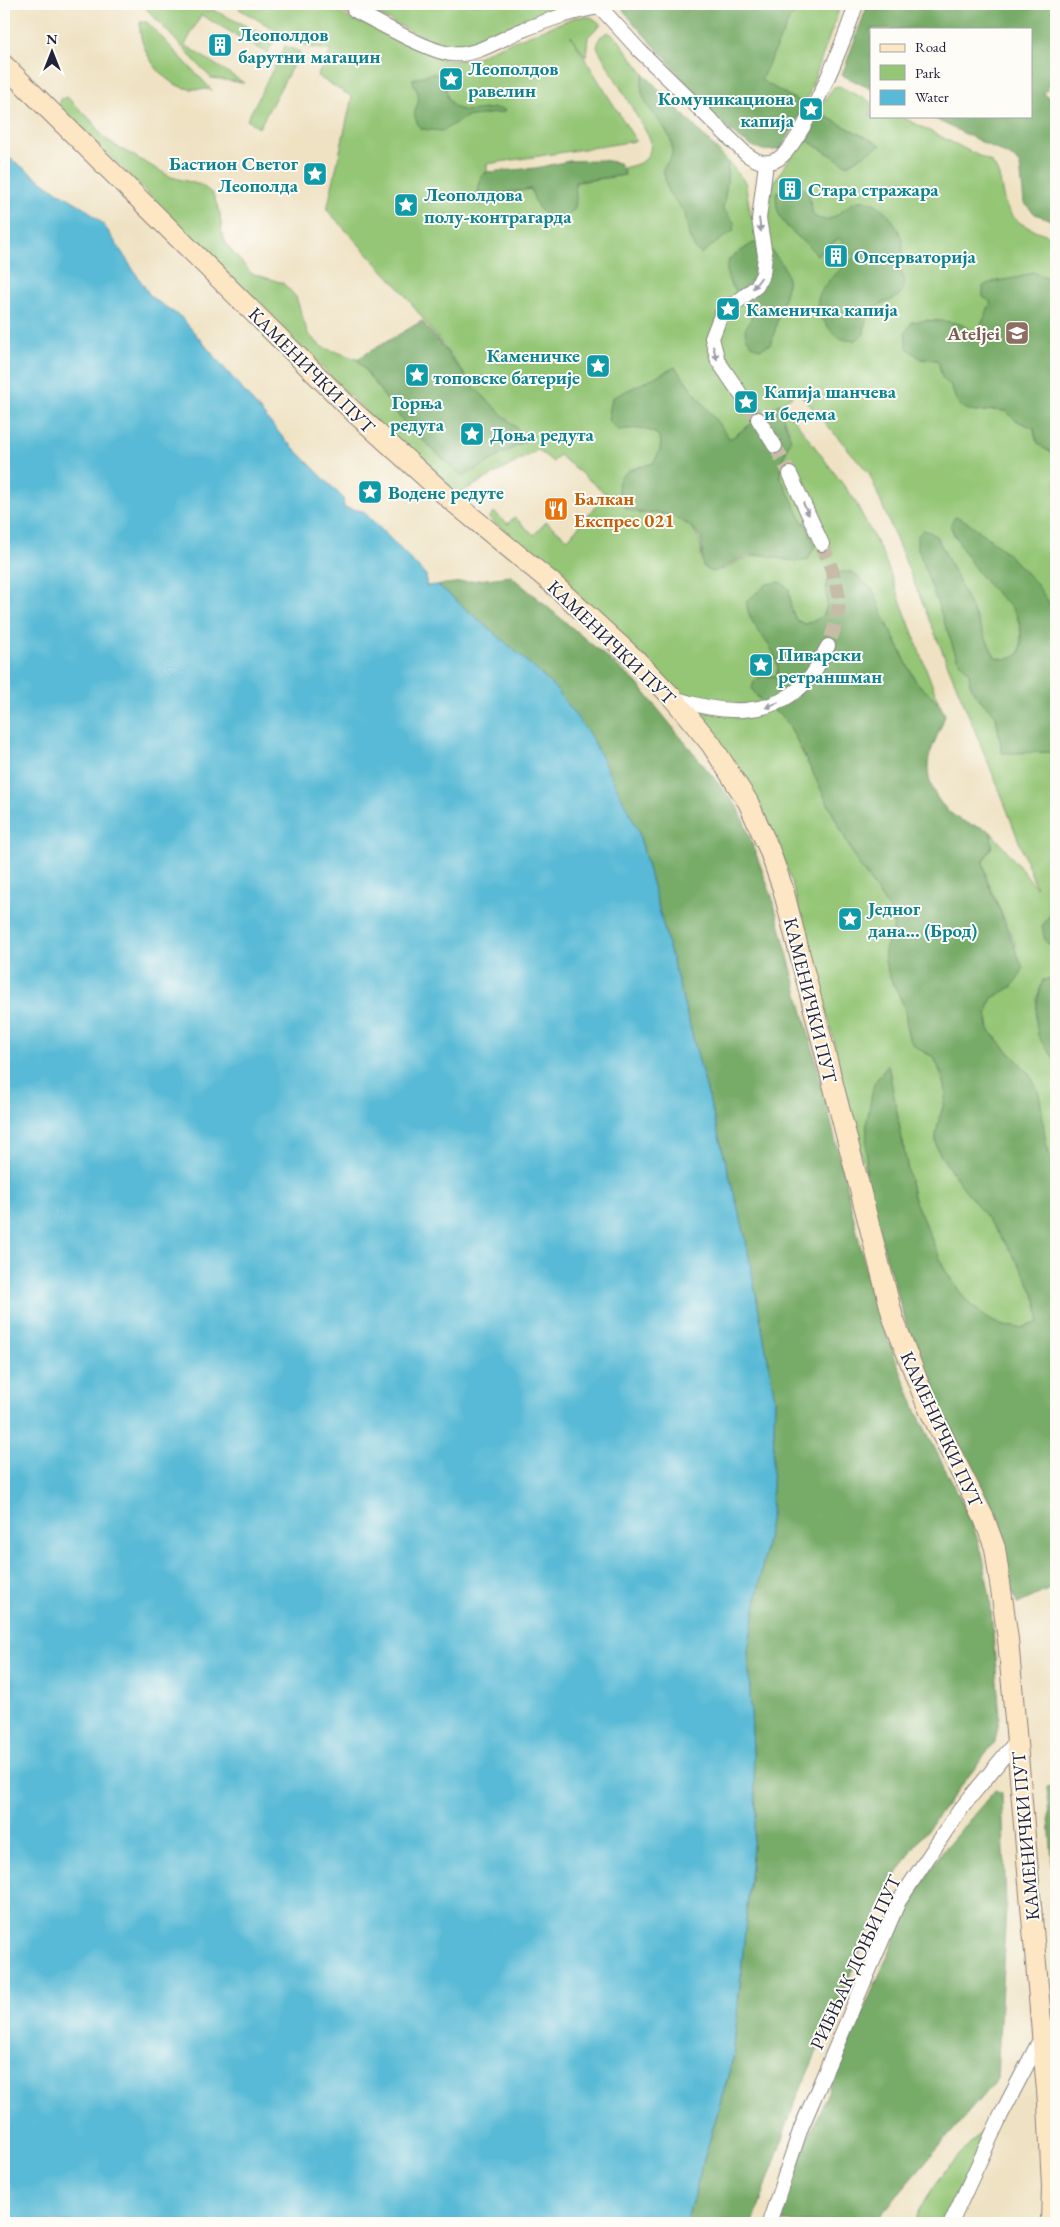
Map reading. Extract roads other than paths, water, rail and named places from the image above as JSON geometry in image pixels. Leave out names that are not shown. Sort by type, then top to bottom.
[{"type":"main road","name":"КАМЕНИЧКИ ПУТ","points":[[4,65],[355,413],[451,500],[552,584],[636,660],[672,697],[711,744],[744,795],[769,849],[780,881],[893,1318],[926,1405],[984,1518],[995,1548],[1008,1639],[1018,1739],[1049,2111],[1052,2187],[1051,2223]]},
{"type":"street","points":[[354,10],[437,50],[459,54],[473,53],[513,34],[577,10],[600,7],[639,50],[746,154],[756,161],[766,163],[778,159],[790,148],[828,76],[856,4]]},
{"type":"street","points":[[746,402],[718,361],[713,350],[712,338],[721,315],[757,286],[763,274],[765,255],[759,219],[766,163]]},
{"type":"street","points":[[758,419],[774,446]]},
{"type":"street","points":[[790,474],[822,544]]},
{"type":"street","points":[[672,697],[712,709],[736,712],[762,708],[786,699],[809,678],[828,646]]},
{"type":"street","name":"РИБЊАК ДОЊИ ПУТ","points":[[769,2223],[801,2128],[900,1901],[959,1810],[1018,1739]]},
{"type":"street","points":[[951,2223],[1001,2115],[1042,2036]]},
{"type":"water","points":[[4,154],[50,187],[85,208],[104,225],[151,297],[182,318],[280,434],[343,498],[344,508],[363,511],[426,575],[426,586],[438,585],[520,655],[556,689],[590,735],[638,830],[745,1235],[775,1399],[771,1514],[748,1651],[756,1813],[733,2058],[686,2223],[4,2223]]},
{"type":"tunnel","points":[[342,4],[354,10]]},
{"type":"tunnel","points":[[746,402],[758,419]]},
{"type":"tunnel","points":[[775,446],[790,474]]},
{"type":"tunnel","points":[[822,544],[833,572],[838,594],[837,617],[828,646]]},
{"type":"place","name":"Леополдов барутни магацин","points":[[220,45]]},
{"type":"place","name":"Леополдов равелин","points":[[451,79]]},
{"type":"place","name":"Комуникациона капија","points":[[811,109]]},
{"type":"place","name":"Бастион Светог Леополда","points":[[315,174]]},
{"type":"place","name":"Стара стражара","points":[[790,189]]},
{"type":"place","name":"Леополдова полу-контрагарда","points":[[406,205]]},
{"type":"place","name":"Опсерваторија","points":[[836,256]]},
{"type":"place","name":"Каменичка капија","points":[[728,309]]},
{"type":"place","name":"Ateljei","points":[[1017,333]]},
{"type":"place","name":"Каменичке топовске батерије","points":[[598,366]]},
{"type":"place","name":"Горња редута","points":[[417,375]]},
{"type":"place","name":"Капија шанчева и бедема","points":[[746,402]]},
{"type":"place","name":"Доња редута","points":[[472,434]]},
{"type":"place","name":"Водене редуте","points":[[370,492]]},
{"type":"place","name":"Балкан Експрес 021","points":[[556,509]]},
{"type":"place","name":"Пиварски ретраншман","points":[[761,665]]},
{"type":"place","name":"Једног дана... (Брод)","points":[[850,919]]}]
